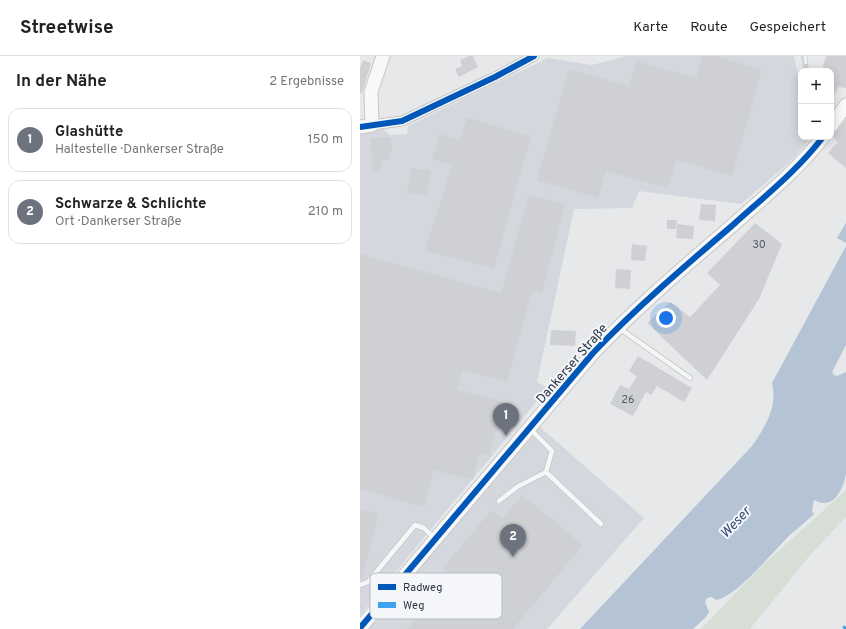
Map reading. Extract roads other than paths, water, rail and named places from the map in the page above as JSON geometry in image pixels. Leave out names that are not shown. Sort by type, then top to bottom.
[{"type":"main road","points":[[366,126],[371,92],[383,56]]},
{"type":"main road","points":[[834,122],[846,105]]},
{"type":"main road","name":"Dankerser Straße","points":[[407,573],[529,428],[617,327],[645,300],[793,172],[820,140]]},
{"type":"main road","name":"Dankerser Straße","points":[[360,628],[370,616]]},
{"type":"street","points":[[366,126],[402,121],[495,77],[534,56]]},
{"type":"lane","points":[[617,327],[690,378]]},
{"type":"lane","points":[[499,501],[517,486],[546,472],[552,451],[529,428]]},
{"type":"lane","points":[[546,472],[601,524]]},
{"type":"lane","points":[[375,573],[415,525],[424,528],[436,539]]},
{"type":"lane","points":[[360,585],[370,580]]},
{"type":"water","points":[[846,223],[846,243],[837,238]]},
{"type":"water","name":"Weser","points":[[846,246],[846,345],[832,372],[837,376],[846,372],[846,474],[840,492],[832,501],[827,503],[821,503],[814,500],[812,511],[814,514],[791,534],[755,572],[734,591],[716,600],[712,597],[707,598],[705,602],[709,612],[706,617],[693,629],[580,629],[757,439],[766,424],[772,408],[772,383]]},
{"type":"railway","points":[[805,56],[807,68]]},
{"type":"place","name":"Glashütte","points":[[506,436]]},
{"type":"place","name":"Schwarze & Schlichte","points":[[513,557]]}]
